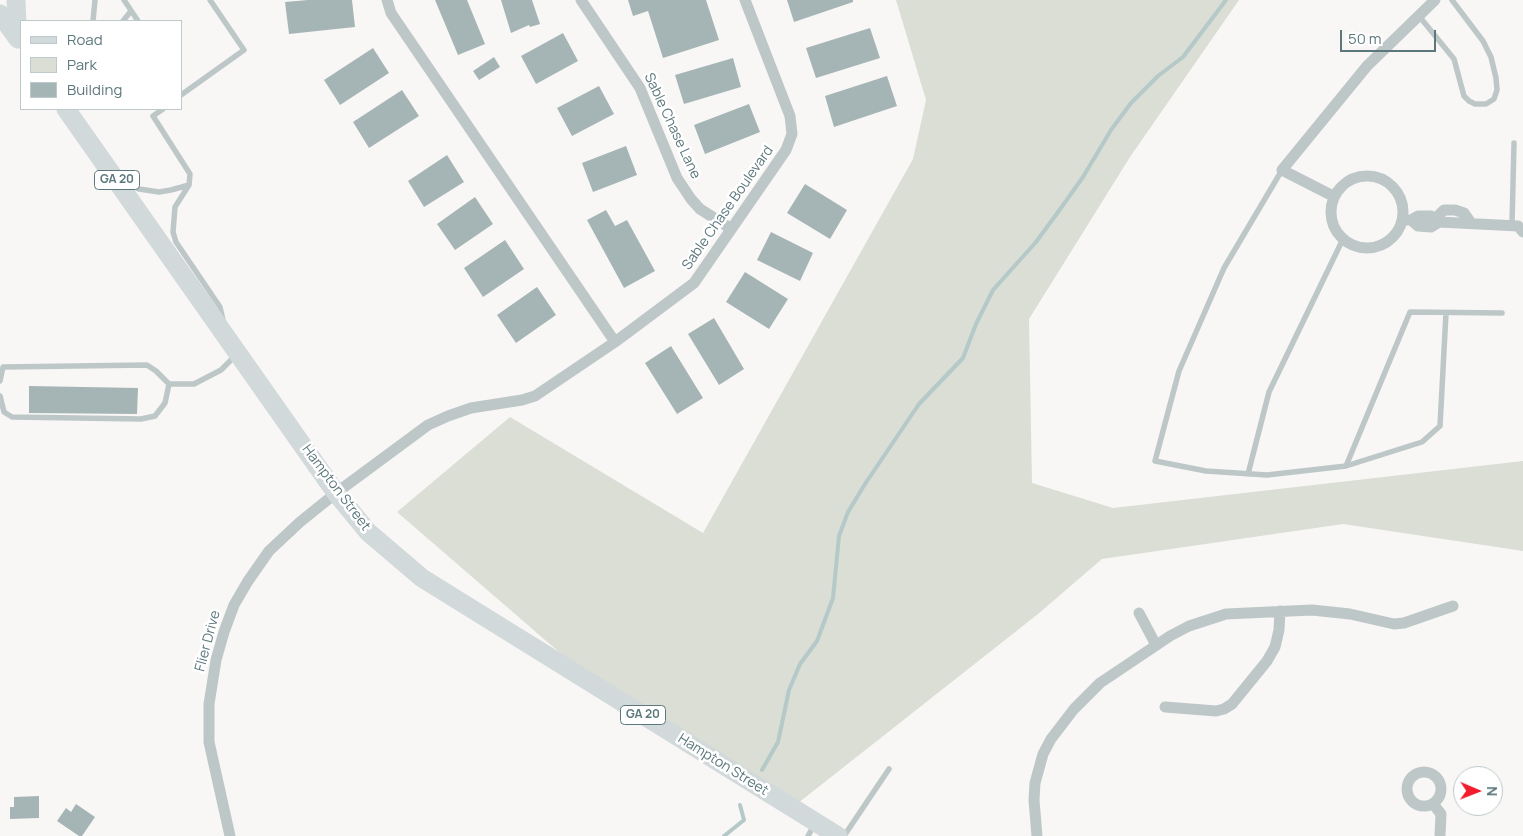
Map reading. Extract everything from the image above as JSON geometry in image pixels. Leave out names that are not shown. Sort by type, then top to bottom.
[{"type":"main road","points":[[16,0],[17,25],[20,36]]},
{"type":"main road","points":[[0,14],[20,44]]},
{"type":"main road","points":[[0,38],[20,46]]},
{"type":"main road","name":"Hampton Street","points":[[67,110],[336,493],[368,532],[422,578],[536,648],[812,830],[838,836]]},
{"type":"street","points":[[387,0],[391,13],[615,342]]},
{"type":"street","name":"Sable Chase Lane","points":[[581,0],[640,88],[677,178],[686,192],[700,209],[730,228]]},
{"type":"street","name":"Sable Chase Boulevard","points":[[336,493],[428,425],[471,408],[522,400],[535,396],[615,342],[694,283],[730,228],[786,150],[792,134],[790,116],[745,0]]},
{"type":"street","points":[[1333,196],[1282,170],[1367,66],[1435,0]]},
{"type":"street","points":[[1407,220],[1389,240],[1378,246],[1366,248],[1354,246],[1343,239],[1335,230],[1331,218],[1333,196],[1342,185],[1351,179],[1374,176],[1384,180],[1396,192],[1407,220],[1418,226],[1431,227],[1437,220],[1519,225]]},
{"type":"street","name":"Flier Drive","points":[[230,836],[209,742],[209,704],[216,660],[224,632],[234,605],[248,581],[270,551],[300,522],[336,493]]},
{"type":"street","points":[[1037,836],[1034,800],[1035,783],[1051,739],[1065,719],[1100,683],[1156,645],[1189,626],[1226,614],[1280,611],[1331,612],[1394,624],[1404,623],[1453,606]]},
{"type":"street","points":[[1165,707],[1216,711],[1232,704],[1267,661],[1275,647],[1279,630],[1280,611]]},
{"type":"street","points":[[1140,613],[1156,645]]},
{"type":"street","points":[[1433,804],[1441,814],[1440,836]]},
{"type":"lane","points":[[93,20],[95,0]]},
{"type":"lane","points":[[124,0],[137,20]]},
{"type":"lane","points":[[182,92],[244,50],[210,0]]},
{"type":"lane","points":[[1418,16],[1454,59],[1464,96],[1475,104],[1486,104],[1494,98],[1497,90],[1491,57],[1483,41],[1452,0]]},
{"type":"lane","points":[[124,20],[131,11]]},
{"type":"lane","points":[[150,110],[190,174],[189,185],[175,207],[173,232],[176,242],[220,306],[226,337]]},
{"type":"lane","points":[[154,116],[162,110]]},
{"type":"lane","points":[[1514,143],[1519,225]]},
{"type":"lane","points":[[1282,170],[1224,268],[1179,370],[1155,461],[1206,472],[1267,475],[1346,466],[1422,442],[1440,426],[1446,313]]},
{"type":"lane","points":[[115,177],[139,189],[159,192],[189,185]]},
{"type":"lane","points":[[1248,474],[1269,392],[1343,239]]},
{"type":"lane","points":[[1346,466],[1410,312],[1502,313]]},
{"type":"lane","points":[[0,381],[3,367],[147,364],[169,384],[194,384],[221,370],[237,353]]},
{"type":"lane","points":[[0,396],[4,412],[12,417],[141,419],[156,416],[165,403],[169,384]]},
{"type":"lane","points":[[844,836],[889,769]]},
{"type":"green space","points":[[896,0],[1239,0],[1130,157],[1029,319],[1032,483],[1113,508],[1523,461],[1523,551],[1343,524],[1102,559],[1038,614],[788,811],[596,684],[397,512],[510,417],[703,533],[913,159],[926,100]]},
{"type":"building","points":[[352,0],[355,27],[289,34],[285,2]]},
{"type":"building","points":[[435,0],[467,0],[485,44],[458,55]]},
{"type":"building","points":[[501,0],[532,0],[540,24],[530,27],[529,25],[511,33]]},
{"type":"building","points":[[628,0],[706,0],[719,40],[663,58],[648,11],[633,16]]},
{"type":"building","points":[[787,0],[853,0],[853,2],[794,22]]},
{"type":"building","points":[[870,28],[880,58],[816,78],[806,48]]},
{"type":"building","points":[[563,33],[578,61],[536,84],[521,56]]},
{"type":"building","points":[[373,48],[389,73],[340,105],[324,80]]},
{"type":"building","points":[[494,57],[500,67],[479,80],[473,71]]},
{"type":"building","points":[[733,58],[741,87],[684,104],[675,75]]},
{"type":"building","points":[[887,76],[897,106],[834,127],[825,96]]},
{"type":"building","points":[[599,86],[614,114],[572,136],[557,108]]},
{"type":"building","points":[[402,90],[419,116],[369,148],[353,122]]},
{"type":"building","points":[[749,104],[760,132],[705,154],[694,125]]},
{"type":"building","points":[[626,146],[637,175],[593,192],[582,163]]},
{"type":"building","points":[[447,155],[464,182],[424,207],[408,181]]},
{"type":"building","points":[[805,184],[847,210],[830,239],[787,213]]},
{"type":"building","points":[[475,197],[493,224],[455,250],[437,224]]},
{"type":"building","points":[[606,210],[615,226],[627,220],[655,271],[624,288],[587,220]]},
{"type":"building","points":[[771,232],[813,253],[800,281],[757,260]]},
{"type":"building","points":[[505,240],[524,269],[483,297],[464,268]]},
{"type":"building","points":[[745,272],[788,299],[769,329],[726,302]]},
{"type":"building","points":[[537,287],[556,315],[516,343],[497,315]]},
{"type":"building","points":[[714,318],[744,369],[719,385],[688,334]]},
{"type":"building","points":[[671,346],[703,398],[677,414],[645,363]]},
{"type":"building","points":[[29,386],[138,388],[137,414],[29,413]]},
{"type":"building","points":[[39,796],[39,818],[10,819],[10,807],[14,807],[14,797]]},
{"type":"building","points":[[76,804],[95,817],[82,836],[79,836],[57,821],[66,808],[71,812]]},
{"type":"waterway","points":[[762,770],[778,742],[789,690],[800,664],[817,641],[833,598],[839,536],[848,512],[919,404],[963,358],[976,324],[993,290],[1036,242],[1083,177],[1111,130],[1131,103],[1158,76],[1183,57],[1226,0]]},
{"type":"waterway","points":[[724,836],[744,820],[740,805]]}]
